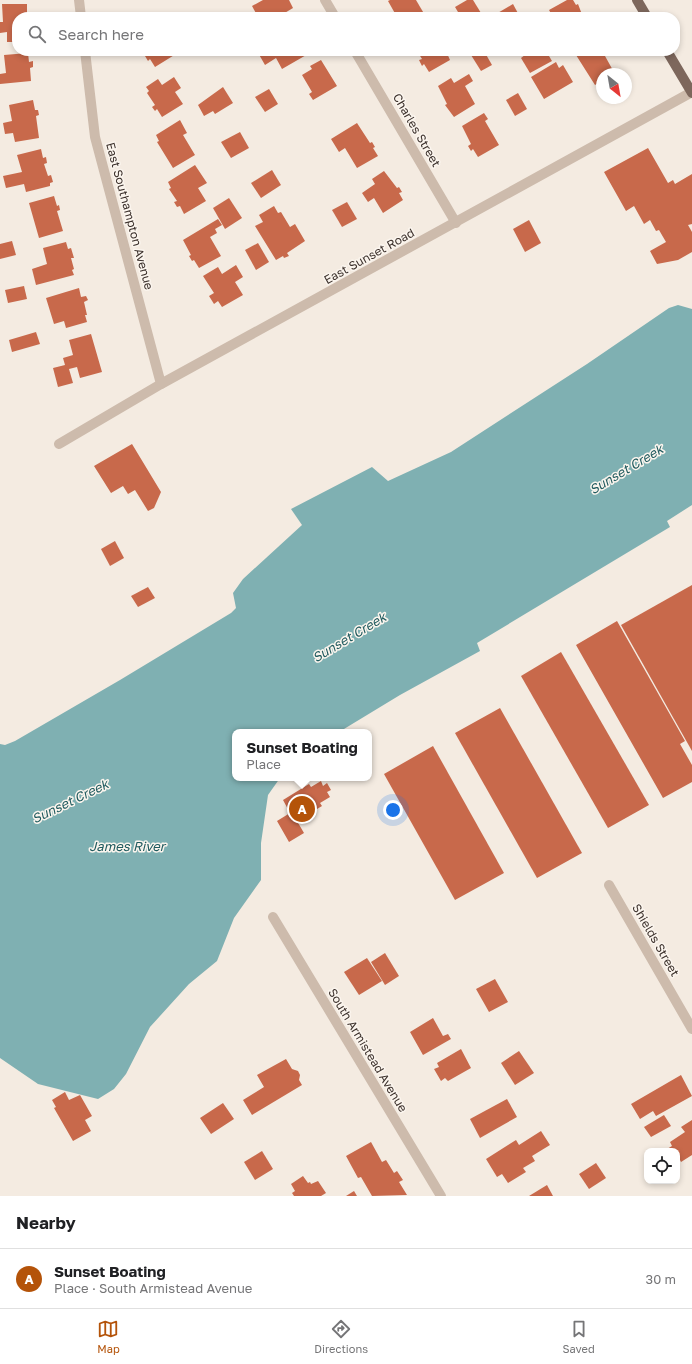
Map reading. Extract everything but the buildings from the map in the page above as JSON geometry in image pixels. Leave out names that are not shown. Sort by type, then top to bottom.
[{"type":"main road","points":[[637,0],[644,12]]},
{"type":"main road","points":[[670,56],[692,93]]},
{"type":"street","points":[[79,0],[80,12]]},
{"type":"street","points":[[325,0],[332,12]]},
{"type":"street","name":"East Southampton Avenue","points":[[86,56],[95,136],[161,384]]},
{"type":"street","name":"Charles Street","points":[[358,56],[456,223]]},
{"type":"street","name":"East Sunset Road","points":[[59,444],[161,384],[692,93]]},
{"type":"street","name":"Shields Street","points":[[609,884],[692,1029]]},
{"type":"street","name":"South Armistead Avenue","points":[[273,917],[441,1196]]},
{"type":"water","name":"James River","points":[[678,305],[692,309],[692,505],[667,521],[670,527],[477,643],[480,651],[400,695],[344,729],[232,729],[232,781],[278,781],[268,795],[261,843],[261,880],[234,918],[217,961],[189,984],[150,1027],[126,1074],[114,1089],[98,1099],[38,1084],[0,1058],[0,744],[5,745],[15,741],[231,613],[236,608],[233,593],[243,579],[302,525],[291,509],[372,467],[388,481],[451,452],[587,364],[669,308]]},
{"type":"place","name":"Sunset Boating","points":[[302,809]]},
{"type":"water label","name":"Sunset Creek","points":[[626,469]]},
{"type":"water label","name":"Sunset Creek","points":[[349,637]]},
{"type":"water label","name":"Sunset Creek","points":[[70,801]]}]
